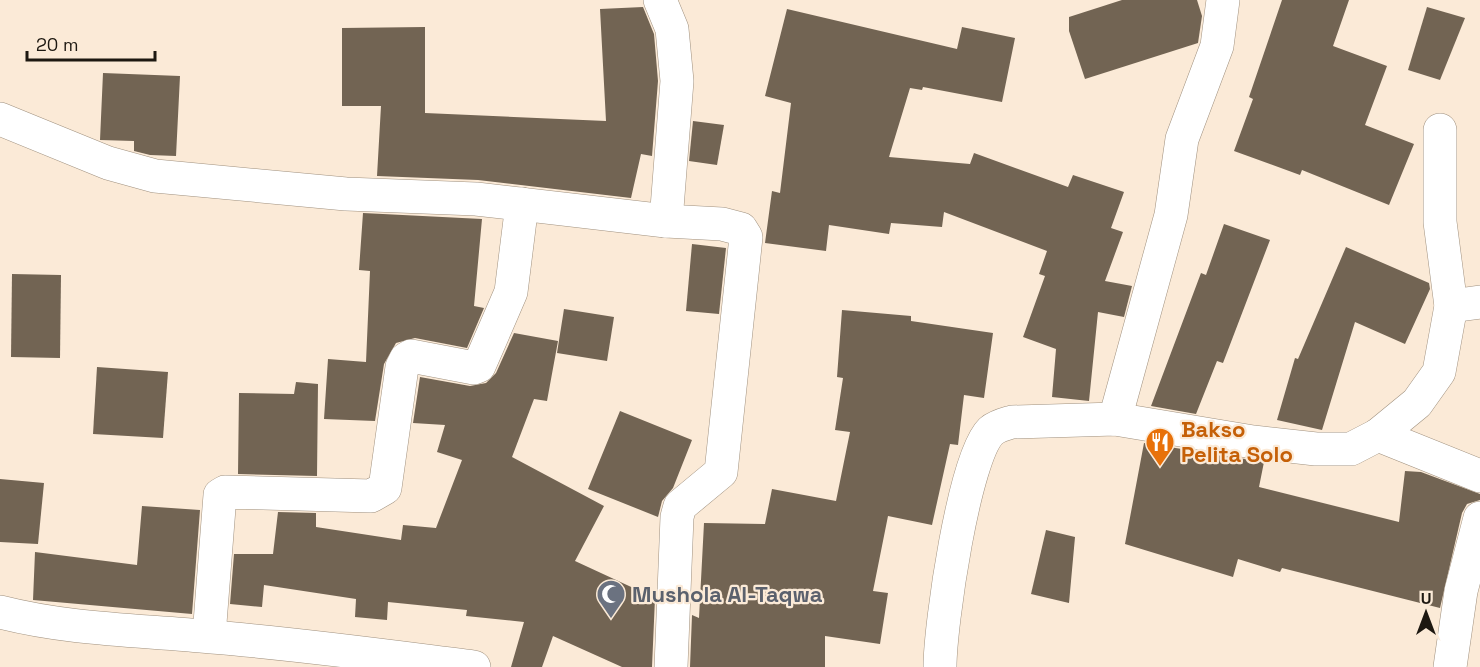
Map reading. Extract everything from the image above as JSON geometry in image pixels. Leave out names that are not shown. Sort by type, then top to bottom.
[{"type":"street","points":[[660,0],[672,29],[677,81],[666,221]]},
{"type":"street","points":[[1116,420],[1171,215],[1182,139],[1217,46],[1223,0]]},
{"type":"street","points":[[0,119],[108,163],[155,176],[346,194],[522,204],[666,221],[722,224],[741,229],[746,237],[721,472],[680,507],[677,517],[671,667]]},
{"type":"street","points":[[940,667],[949,586],[966,488],[991,431],[1012,422],[1116,420],[1253,442],[1316,449],[1351,449],[1378,435],[1417,403],[1439,372],[1466,304],[1440,222],[1440,130]]},
{"type":"street","points":[[209,636],[220,495],[225,492],[371,496],[386,488],[402,367],[406,359],[411,356],[474,368],[479,366],[511,292],[522,204]]},
{"type":"street","points":[[1378,435],[1480,476]]},
{"type":"street","points":[[1450,667],[1461,591],[1480,518]]},
{"type":"street","points":[[0,612],[30,620],[110,631],[209,636],[474,667]]},
{"type":"building","points":[[1122,0],[1197,0],[1202,16],[1198,43],[1085,79],[1069,31],[1069,17]]},
{"type":"building","points":[[1282,0],[1349,0],[1333,46],[1387,66],[1365,125],[1414,144],[1389,205],[1302,170],[1300,175],[1234,151],[1253,99],[1249,97]]},
{"type":"building","points":[[643,7],[654,34],[658,81],[652,156],[641,154],[631,198],[478,180],[377,176],[381,106],[342,106],[342,28],[425,27],[425,113],[606,121],[600,9]]},
{"type":"building","points":[[1427,7],[1465,18],[1440,80],[1408,70]]},
{"type":"building","points":[[787,9],[957,49],[962,27],[1015,38],[1002,102],[923,87],[922,90],[910,88],[889,157],[970,164],[974,153],[1068,187],[1073,175],[1124,192],[1111,228],[1123,232],[1105,281],[1132,286],[1124,317],[1098,312],[1089,401],[1052,397],[1056,349],[1023,337],[1045,276],[1039,274],[1047,251],[944,212],[942,227],[891,223],[889,234],[829,225],[826,251],[765,243],[772,191],[780,193],[791,103],[765,96]]},
{"type":"building","points":[[103,73],[180,76],[176,156],[150,155],[134,151],[134,141],[100,140]]},
{"type":"building","points":[[693,121],[724,125],[717,165],[689,161]]},
{"type":"building","points":[[363,213],[482,219],[474,306],[484,308],[467,348],[415,338],[396,343],[384,364],[375,421],[324,419],[328,359],[366,362],[370,271],[359,270]]},
{"type":"building","points":[[1224,224],[1270,240],[1223,363],[1217,361],[1196,414],[1151,406],[1201,273],[1206,275]]},
{"type":"building","points":[[692,244],[726,248],[719,314],[686,311]]},
{"type":"building","points":[[1346,247],[1429,283],[1430,289],[1405,344],[1355,322],[1322,430],[1277,420],[1295,358],[1298,359]]},
{"type":"building","points":[[12,274],[61,275],[60,358],[11,357]]},
{"type":"building","points":[[564,309],[614,317],[607,361],[557,353]]},
{"type":"building","points":[[842,310],[911,316],[911,321],[993,333],[984,398],[964,395],[958,445],[950,444],[932,525],[888,516],[873,591],[888,593],[880,644],[825,636],[825,667],[690,667],[692,615],[699,618],[704,523],[765,524],[772,489],[836,501],[850,432],[835,430],[843,378],[837,377]]},
{"type":"building","points":[[514,333],[558,341],[547,401],[534,399],[512,457],[604,506],[575,561],[655,598],[652,667],[622,667],[553,636],[542,667],[511,667],[524,622],[466,616],[467,610],[388,602],[387,620],[355,617],[356,599],[264,585],[262,607],[230,604],[234,554],[273,554],[278,512],[316,513],[316,527],[401,540],[403,525],[436,528],[462,460],[437,452],[445,425],[413,423],[420,377],[470,386],[486,383],[496,373]]},
{"type":"building","points":[[97,367],[168,372],[163,438],[93,434]]},
{"type":"building","points":[[296,382],[318,384],[317,476],[238,474],[239,393],[294,394]]},
{"type":"building","points":[[620,411],[692,440],[673,488],[662,501],[658,517],[588,489]]},
{"type":"building","points":[[1144,443],[1264,462],[1259,487],[1399,522],[1405,471],[1421,472],[1480,494],[1480,500],[1467,504],[1462,513],[1440,608],[1282,568],[1280,572],[1238,559],[1233,577],[1125,544]]},
{"type":"building","points":[[0,479],[44,483],[38,544],[0,542]]},
{"type":"building","points":[[142,506],[200,510],[192,614],[33,600],[35,552],[137,565]]},
{"type":"building","points":[[1046,530],[1075,537],[1069,603],[1031,594]]},
{"type":"place","name":"Bakso Pelita Solo","points":[[1160,468]]},
{"type":"place","name":"Mushola Al-Taqwa","points":[[611,620]]}]
